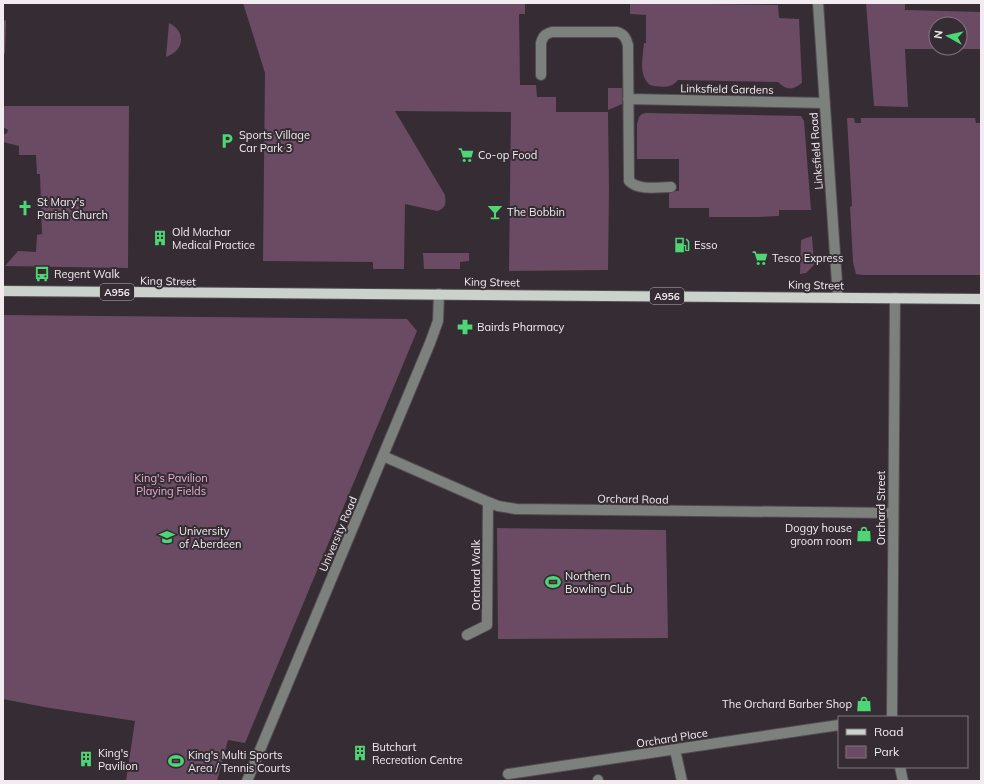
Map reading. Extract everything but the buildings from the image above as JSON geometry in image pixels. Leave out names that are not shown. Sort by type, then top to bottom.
[{"type":"main road","name":"King Street","points":[[3,291],[981,299]]},
{"type":"street","name":"Linksfield Road","points":[[818,3],[838,298]]},
{"type":"street","points":[[541,75],[541,43],[542,38],[546,34],[552,32],[622,33],[626,38],[628,45],[629,181],[638,187],[671,187]]},
{"type":"street","name":"Linksfield Gardens","points":[[628,99],[825,103]]},
{"type":"street","name":"University Road","points":[[247,781],[435,331],[438,319],[439,294]]},
{"type":"street","name":"Orchard Street","points":[[890,716],[895,298]]},
{"type":"street","name":"Orchard Road","points":[[383,456],[498,506],[516,509],[893,513]]},
{"type":"street","name":"Orchard Walk","points":[[467,635],[487,625],[488,502]]},
{"type":"street","name":"Orchard Place","points":[[508,774],[523,777],[675,750],[838,725]]},
{"type":"street","points":[[675,750],[682,781]]},
{"type":"street","points":[[900,768],[903,781]]},
{"type":"green space","points":[[243,3],[525,3],[525,14],[519,14],[520,85],[536,85],[537,97],[556,97],[556,112],[608,112],[608,270],[509,271],[511,112],[395,111],[445,195],[444,207],[437,211],[405,204],[404,269],[373,269],[373,262],[263,261],[265,73]]},
{"type":"green space","points":[[630,3],[778,5],[779,18],[799,19],[802,83],[793,88],[784,87],[778,82],[678,80],[669,86],[661,87],[650,85],[646,81],[642,66],[644,43],[646,43],[646,15],[630,14]]},
{"type":"green space","points":[[866,3],[905,3],[905,10],[981,12],[981,49],[968,49],[968,16],[928,16],[928,49],[905,49],[908,107],[874,106]]},
{"type":"green space","points":[[6,20],[5,54],[3,52],[3,21]]},
{"type":"green space","points":[[169,23],[178,31],[181,36],[181,41],[177,50],[166,57]]},
{"type":"green space","points":[[608,88],[622,88],[622,104],[608,110]]},
{"type":"green space","points":[[3,106],[129,106],[128,268],[5,266],[18,251],[36,252],[37,235],[42,234],[40,174],[37,174],[36,155],[19,155],[19,146],[3,142],[3,135],[7,133],[8,130],[3,127]]},
{"type":"green space","points":[[646,113],[801,116],[804,121],[811,210],[779,210],[779,216],[709,217],[709,208],[669,208],[669,191],[679,191],[679,159],[637,159],[637,124],[639,117]]},
{"type":"green space","points":[[847,118],[854,118],[855,123],[861,123],[861,118],[975,118],[976,123],[981,123],[981,275],[856,274],[853,262],[850,207],[852,206]]},
{"type":"green space","points":[[812,236],[814,265],[806,273],[800,274],[801,240]]},
{"type":"green space","points":[[423,253],[469,253],[469,261],[460,262],[460,269],[424,269]]},
{"type":"green space","name":"King's Pavilion Playing Fields","points":[[3,315],[407,319],[417,331],[245,743],[228,740],[217,781],[126,781],[135,721],[3,699]]},
{"type":"green space","points":[[497,528],[666,530],[668,638],[498,639]]},
{"type":"place","name":"Sports Village Car Park 3","points":[[227,141]]},
{"type":"place","name":"Co-op Food","points":[[466,155]]},
{"type":"place","name":"St Mary's Parish Church","points":[[25,208]]},
{"type":"place","name":"The Bobbin","points":[[495,212]]},
{"type":"place","name":"Old Machar Medical Practice","points":[[160,238]]},
{"type":"place","name":"Esso","points":[[682,245]]},
{"type":"place","name":"Tesco Express","points":[[760,258]]},
{"type":"place","name":"Regent Walk","points":[[42,274]]},
{"type":"place","name":"Bairds Pharmacy","points":[[465,327]]},
{"type":"place","name":"Doggy house groom room","points":[[864,534]]},
{"type":"place","name":"University of Aberdeen","points":[[167,537]]},
{"type":"place","name":"Northern Bowling Club","points":[[553,582]]},
{"type":"place","name":"The Orchard Barber Shop","points":[[864,704]]},
{"type":"place","name":"Butchart Recreation Centre","points":[[360,753]]},
{"type":"place","name":"King's Pavilion","points":[[86,759]]},
{"type":"place","name":"King's Multi Sports Area / Tennis Courts","points":[[176,761]]}]
